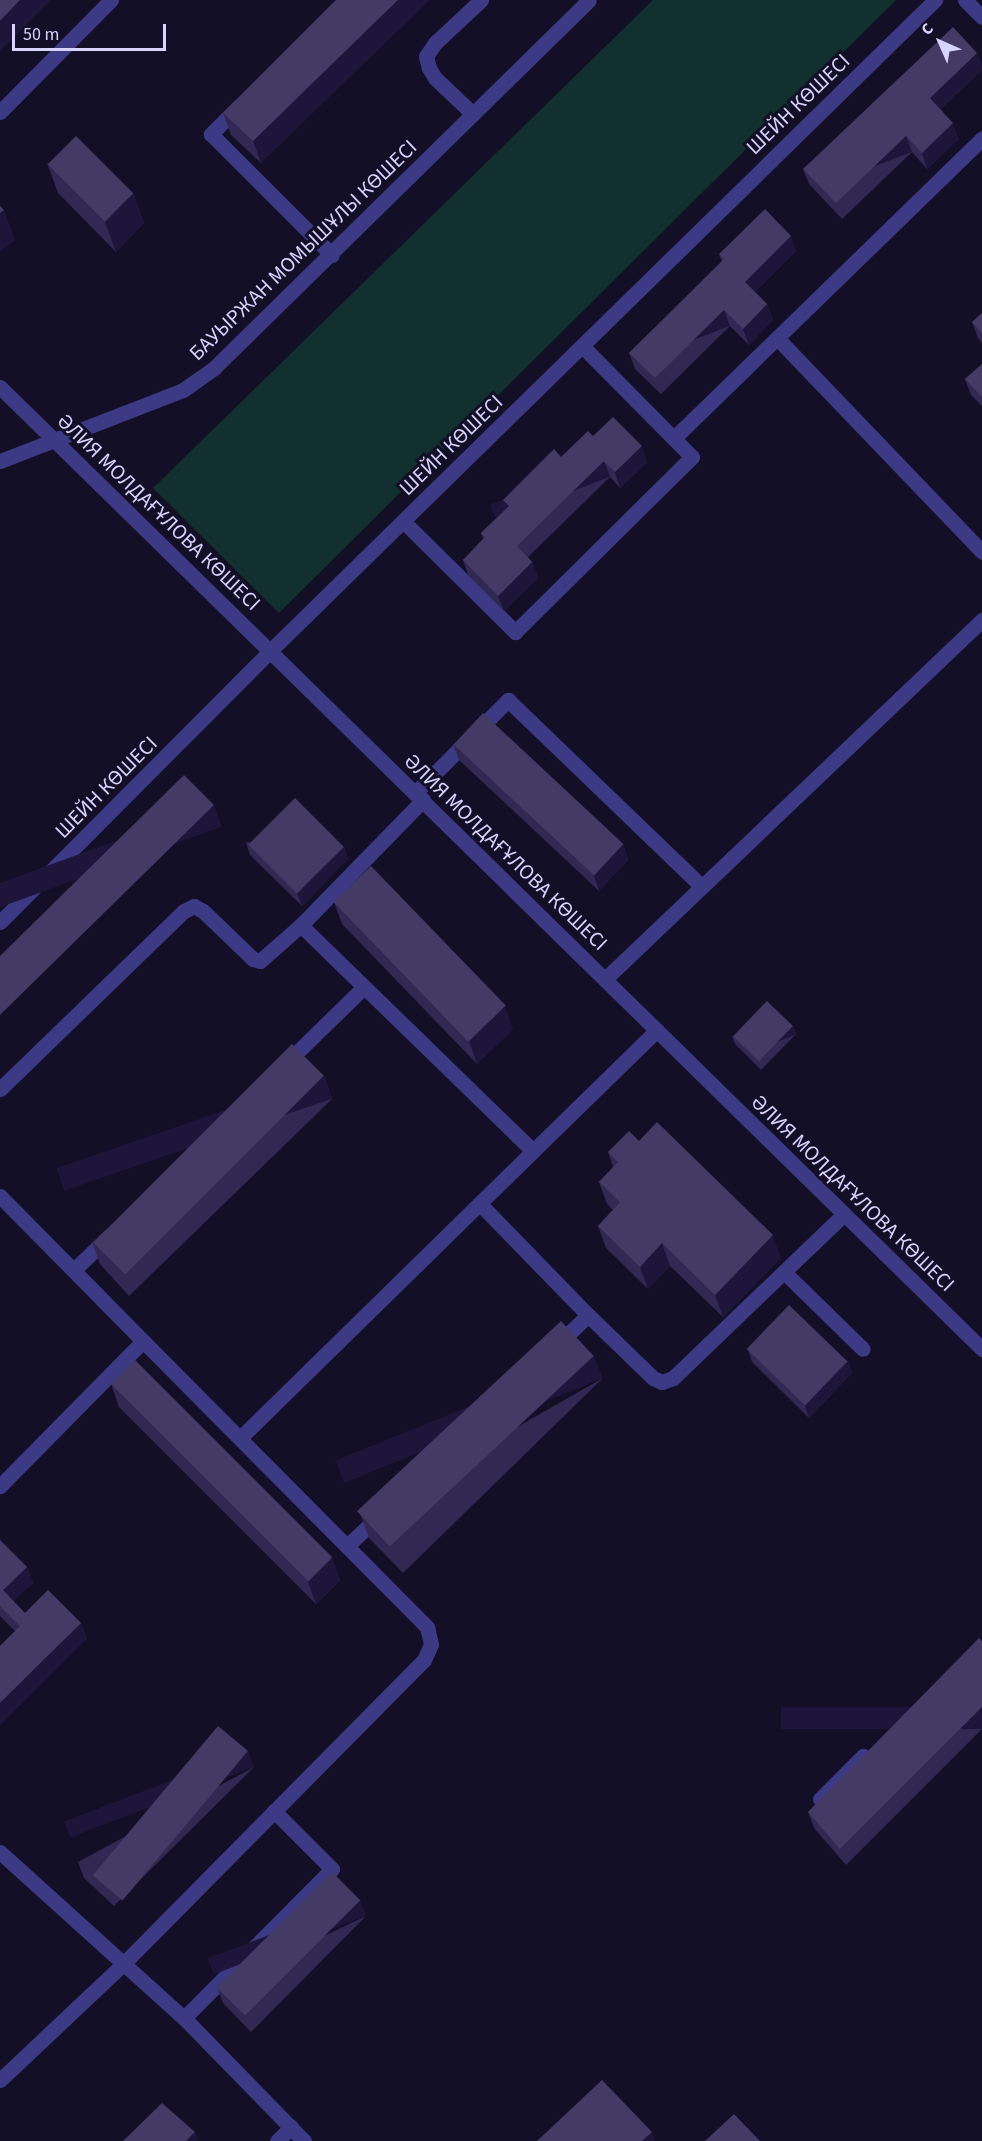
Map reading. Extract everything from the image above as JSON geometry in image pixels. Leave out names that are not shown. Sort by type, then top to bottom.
[{"type":"street","points":[[0,112],[111,0]]},
{"type":"street","points":[[473,114],[435,78],[426,56],[435,44],[481,0]]},
{"type":"street","name":"БАУЫРЖАН МОМЫШҰЛЫ КӨШЕСІ","points":[[0,461],[183,390],[214,368],[242,344],[589,0]]},
{"type":"street","name":"ШЕЙН КӨШЕСІ","points":[[0,922],[270,651],[935,0]]},
{"type":"street","points":[[965,0],[982,17]]},
{"type":"street","points":[[253,92],[211,134],[332,255]]},
{"type":"street","points":[[674,438],[982,138]]},
{"type":"street","points":[[777,338],[982,552]]},
{"type":"street","points":[[403,521],[515,632],[692,457],[582,346]]},
{"type":"street","name":"ӘЛИЯ МОЛДАҒҰЛОВА КӨШЕСІ","points":[[0,387],[982,1349]]},
{"type":"street","points":[[605,979],[982,620]]},
{"type":"street","points":[[0,1089],[184,911],[194,906],[203,911],[253,959],[260,961],[301,925],[508,700],[702,887]]},
{"type":"street","points":[[301,925],[533,1151]]},
{"type":"street","points":[[270,1078],[364,987]]},
{"type":"street","points":[[241,1437],[657,1030]]},
{"type":"street","points":[[0,1196],[427,1627],[431,1644],[424,1660],[124,1963],[0,2080]]},
{"type":"street","points":[[480,1204],[588,1315],[653,1378],[662,1382],[673,1378],[844,1214]]},
{"type":"street","points":[[74,1270],[117,1229]]},
{"type":"street","points":[[784,1272],[863,1349]]},
{"type":"street","points":[[545,1356],[588,1315]]},
{"type":"street","points":[[0,1486],[144,1341]]},
{"type":"street","points":[[347,1546],[390,1505]]},
{"type":"street","points":[[820,1799],[877,1742]]},
{"type":"street","points":[[184,2018],[332,1869],[274,1810]]},
{"type":"street","points":[[0,1852],[184,2018],[304,2141]]},
{"type":"street","points":[[278,2141],[291,2127]]},
{"type":"green space","points":[[653,0],[896,0],[279,613],[153,488]]},
{"type":"building","points":[[0,0],[20,0],[0,21]]},
{"type":"building","points":[[336,0],[398,0],[253,141],[223,113]]},
{"type":"building","points":[[953,27],[977,53],[930,98],[953,123],[922,153],[906,136],[836,203],[803,169]]},
{"type":"building","points":[[76,136],[133,193],[105,222],[48,164]]},
{"type":"building","points":[[765,209],[791,236],[745,282],[767,304],[743,329],[724,310],[655,378],[629,353],[724,259],[719,254]]},
{"type":"building","points":[[982,313],[982,333],[972,322]]},
{"type":"building","points":[[982,364],[982,397],[965,379]]},
{"type":"building","points":[[613,417],[642,446],[615,472],[604,461],[517,546],[532,562],[498,596],[463,560],[485,537],[481,533],[509,506],[503,500],[554,449],[561,457],[588,431],[593,436]]},
{"type":"building","points":[[483,713],[623,844],[594,875],[454,744]]},
{"type":"building","points":[[184,775],[214,805],[0,1015],[0,956]]},
{"type":"building","points":[[295,798],[344,847],[297,893],[248,845]]},
{"type":"building","points":[[371,866],[506,1006],[468,1042],[334,902]]},
{"type":"building","points":[[767,1001],[793,1026],[759,1061],[733,1036]]},
{"type":"building","points":[[292,1044],[324,1076],[125,1275],[93,1243]]},
{"type":"building","points":[[657,1122],[773,1235],[715,1295],[662,1243],[640,1267],[598,1226],[620,1202],[599,1182],[618,1162],[608,1152],[629,1131],[639,1141]]},
{"type":"building","points":[[789,1305],[847,1361],[805,1405],[747,1349]]},
{"type":"building","points":[[561,1321],[594,1356],[390,1546],[357,1511]]},
{"type":"building","points":[[135,1360],[332,1557],[308,1581],[111,1384]]},
{"type":"building","points":[[0,1540],[27,1567],[3,1590],[25,1613],[48,1590],[81,1623],[0,1703],[0,1646],[20,1626],[0,1606]]},
{"type":"building","points":[[979,1638],[982,1641],[982,1707],[840,1849],[808,1812]]},
{"type":"building","points":[[218,1726],[248,1751],[123,1900],[93,1875]]},
{"type":"building","points":[[332,1872],[360,1900],[245,2016],[217,1987]]},
{"type":"building","points":[[602,2080],[652,2132],[642,2141],[537,2141]]},
{"type":"building","points":[[162,2103],[195,2132],[186,2141],[123,2141]]},
{"type":"building","points":[[734,2114],[760,2141],[705,2141]]}]
